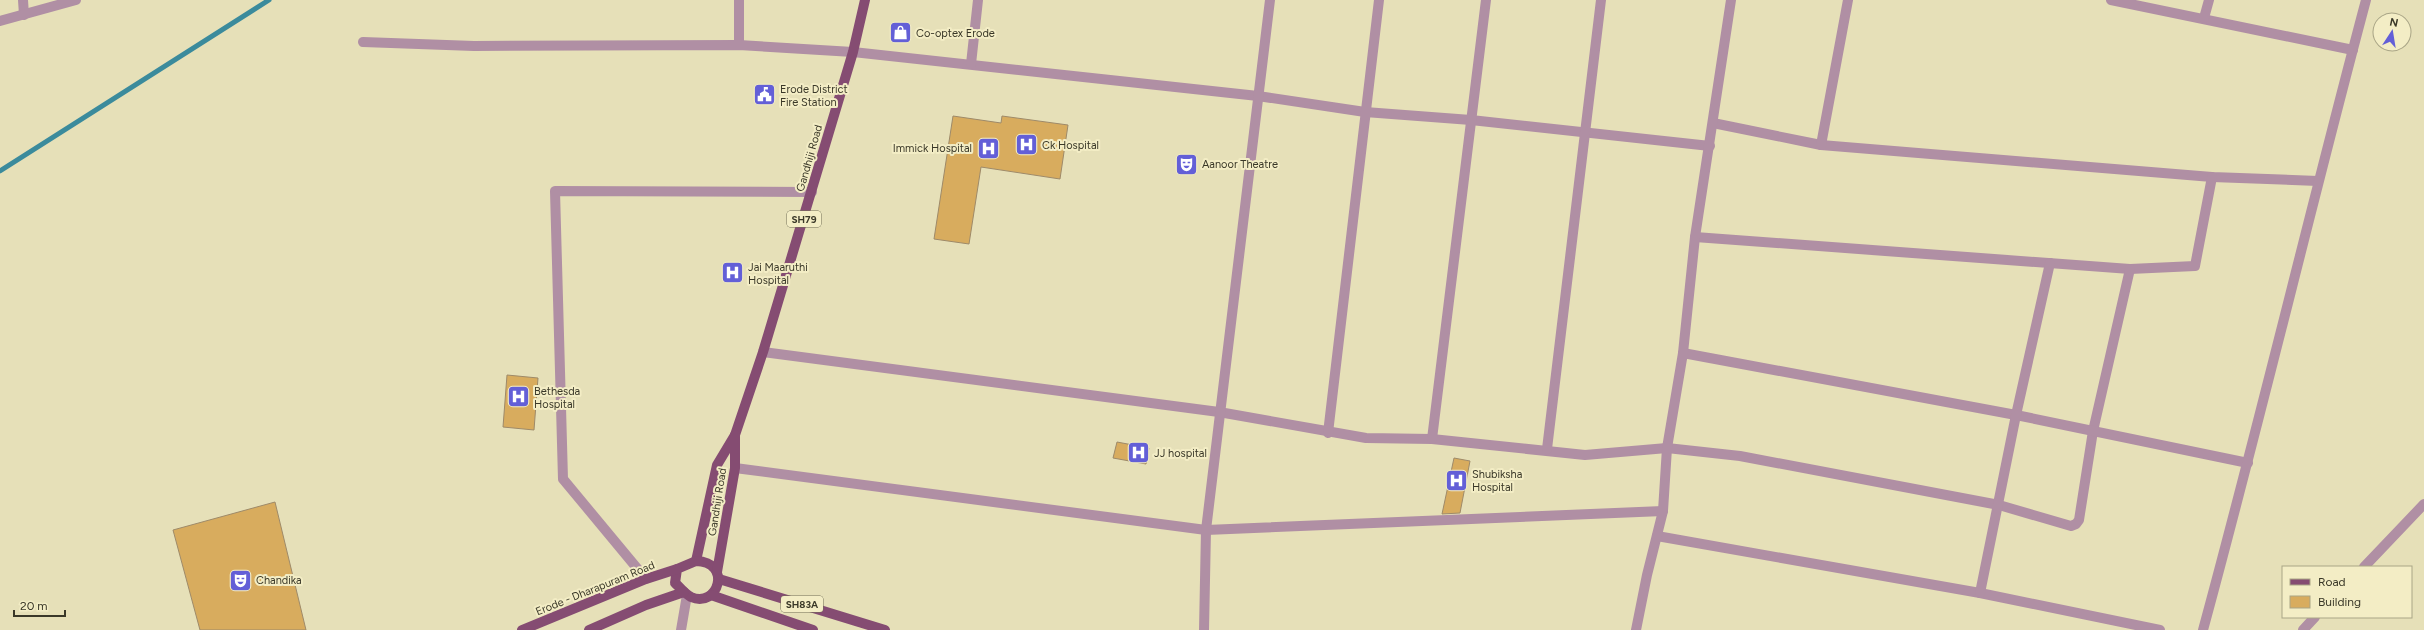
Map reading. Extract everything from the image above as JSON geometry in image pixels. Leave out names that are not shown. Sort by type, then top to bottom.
[{"type":"main road","name":"Gandhiji Road","points":[[696,561],[717,465],[735,435],[763,352],[853,52],[865,0]]},
{"type":"main road","name":"Gandhiji Road","points":[[718,575],[735,468],[735,435]]},
{"type":"main road","name":"Erode - Dharapuram Road","points":[[522,630],[646,579],[696,561]]},
{"type":"main road","name":"SH83A","points":[[696,561],[709,563],[718,575],[884,630]]},
{"type":"main road","points":[[677,569],[675,583],[686,593]]},
{"type":"main road","points":[[711,595],[715,591],[718,575]]},
{"type":"main road","name":"SH83A","points":[[686,593],[699,599],[711,595],[814,630]]},
{"type":"main road","points":[[589,630],[646,605],[686,593]]},
{"type":"street","points":[[23,0],[24,15]]},
{"type":"street","points":[[0,21],[76,0]]},
{"type":"street","points":[[739,0],[739,45]]},
{"type":"street","points":[[970,64],[978,0]]},
{"type":"street","points":[[1204,630],[1206,530],[1219,412],[1270,0]]},
{"type":"street","points":[[1328,432],[1378,0]]},
{"type":"street","points":[[1432,438],[1486,0]]},
{"type":"street","points":[[1547,449],[1601,0]]},
{"type":"street","points":[[1636,630],[1663,511],[1667,448],[1683,353],[1695,237],[1731,0]]},
{"type":"street","points":[[1821,145],[1848,0]]},
{"type":"street","points":[[2111,0],[2353,50]]},
{"type":"street","points":[[2204,18],[2208,0]]},
{"type":"street","points":[[2203,630],[2248,463],[2318,181],[2366,0]]},
{"type":"street","points":[[363,42],[474,46],[739,45],[853,52],[1258,96],[1365,112],[1471,120],[1710,146]]},
{"type":"street","points":[[1713,123],[1821,145],[2212,177],[2318,181]]},
{"type":"street","points":[[1695,237],[2130,269],[2195,266],[2212,177]]},
{"type":"street","points":[[646,579],[563,479],[555,191],[812,192]]},
{"type":"street","points":[[1980,592],[1999,505],[2016,415],[2050,263]]},
{"type":"street","points":[[763,352],[1219,412],[1366,438],[1432,438],[1547,449],[1585,455],[1667,448],[1740,456],[1999,505],[2064,525],[2076,524],[2093,431],[2130,269]]},
{"type":"street","points":[[1683,353],[2016,415],[2248,463]]},
{"type":"street","points":[[735,468],[1206,530],[1663,511]]},
{"type":"street","points":[[2365,566],[2424,504]]},
{"type":"street","points":[[1657,536],[1980,592],[2160,630]]},
{"type":"street","points":[[681,630],[686,593]]},
{"type":"street","points":[[2303,630],[2314,618]]},
{"type":"building","points":[[953,116],[1001,123],[1002,116],[1068,125],[1060,179],[981,167],[969,244],[934,239]]},
{"type":"building","points":[[507,375],[538,378],[534,430],[503,427]]},
{"type":"building","points":[[1117,442],[1149,448],[1146,464],[1113,458]]},
{"type":"building","points":[[1454,458],[1470,461],[1460,513],[1442,514]]},
{"type":"building","name":"Chandika","points":[[275,502],[306,630],[200,630],[173,530]]},
{"type":"waterway","points":[[0,171],[269,0]]},
{"type":"place","name":"Co-optex Erode","points":[[901,33]]},
{"type":"place","name":"Erode District Fire Station","points":[[764,95]]},
{"type":"place","name":"Ck Hospital","points":[[1026,145]]},
{"type":"place","name":"Immick Hospital","points":[[988,148]]},
{"type":"place","name":"Aanoor Theatre","points":[[1187,164]]},
{"type":"place","name":"Jai Maaruthi Hospital","points":[[732,273]]},
{"type":"place","name":"Bethesda Hospital","points":[[519,397]]},
{"type":"place","name":"JJ hospital","points":[[1139,453]]},
{"type":"place","name":"Shubiksha Hospital","points":[[1457,480]]},
{"type":"place","name":"Chandika","points":[[240,580]]}]
